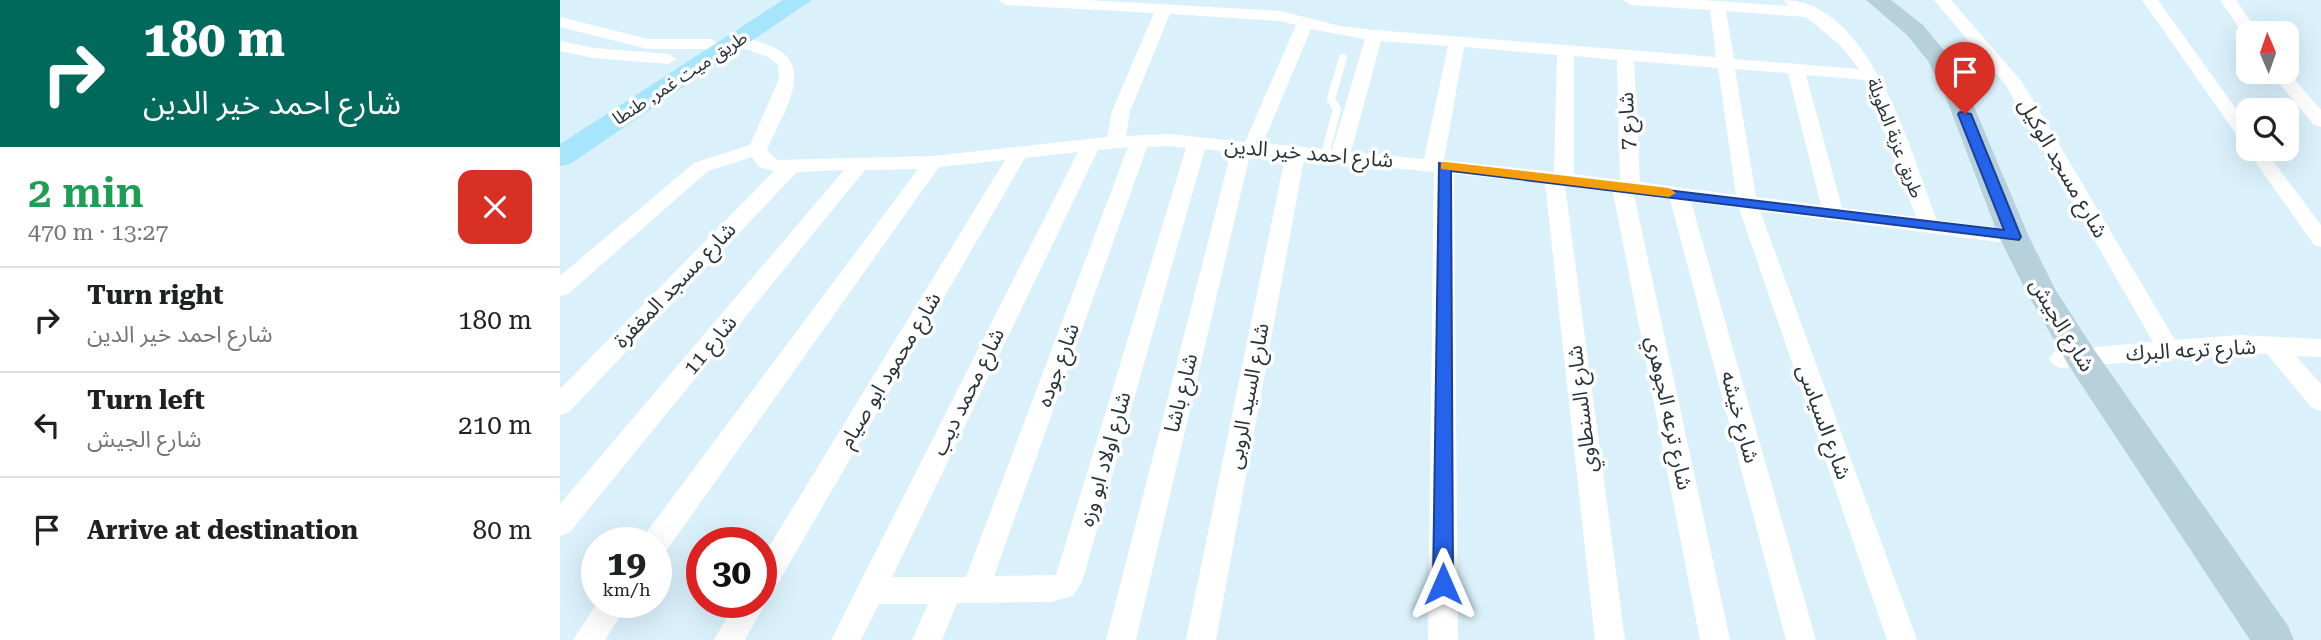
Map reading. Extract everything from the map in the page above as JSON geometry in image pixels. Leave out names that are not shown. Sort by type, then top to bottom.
[{"type":"main road","name":"طريق ميت غمر, طنطا","points":[[560,157],[781,0]]},
{"type":"main road","name":"طريق ميت غمر, طنطا","points":[[560,141],[711,49],[800,0]]},
{"type":"main road","name":"شارع الجيش","points":[[1862,0],[1888,12],[1929,72],[2004,236],[2071,358],[2248,640]]},
{"type":"main road","name":"شارع الجيش","points":[[2071,358],[2274,640]]},
{"type":"street","points":[[1006,0],[1280,16],[1340,31],[1374,35],[1872,75]]},
{"type":"street","points":[[1631,0],[1811,12]]},
{"type":"street","name":"طريق عزبة الطويلة","points":[[1791,0],[1849,41],[1872,75],[1930,228]]},
{"type":"street","name":"شارع مسجد الوكيل","points":[[1942,0],[1978,38],[2013,82],[2168,348]]},
{"type":"street","points":[[2150,0],[2236,122]]},
{"type":"street","points":[[2228,0],[2243,21]]},
{"type":"street","name":"شارع السياسى","points":[[1717,6],[1746,203],[1902,640]]},
{"type":"street","points":[[1116,142],[1126,96],[1164,9]]},
{"type":"street","points":[[560,22],[648,44],[774,53],[786,64],[788,71],[788,79],[757,150],[738,153],[701,167],[560,288]]},
{"type":"street","name":"شارع باشا","points":[[1121,640],[1247,147],[1306,22]]},
{"type":"street","points":[[1332,155],[1374,35]]},
{"type":"street","points":[[1443,640],[1439,165],[1457,41]]},
{"type":"street","points":[[560,46],[646,59],[711,49]]},
{"type":"street","name":"شارع السنطاوي","points":[[1566,50],[1559,179],[1610,640]]},
{"type":"street","name":"شارع 7","points":[[1625,55],[1626,187]]},
{"type":"street","points":[[1795,68],[1834,215]]},
{"type":"street","points":[[2289,84],[2321,121]]},
{"type":"street","name":"شارع جوده","points":[[962,590],[1140,141]]},
{"type":"street","name":"شارع احمد خير الدين","points":[[757,150],[766,163],[791,166],[859,165],[933,162],[1116,142],[1197,143],[1439,165],[2004,236]]},
{"type":"street","name":"شارع اولاد ابو وزه","points":[[870,591],[1063,587],[1071,575],[1197,143]]},
{"type":"street","name":"شارع محمد ديب","points":[[846,640],[1091,145]]},
{"type":"street","name":"شارع السيد الروبى","points":[[1201,640],[1296,152]]},
{"type":"street","name":"شارع محمود ابو صيام","points":[[777,559],[1018,154]]},
{"type":"street","points":[[2263,161],[2321,240]]},
{"type":"street","points":[[667,527],[933,162]]},
{"type":"street","name":"شارع 11","points":[[560,524],[859,165]]},
{"type":"street","name":"شارع مسجد المغفرة","points":[[560,405],[791,166]]},
{"type":"street","name":"شارع ترعه الجوهري","points":[[1626,187],[1715,640]]},
{"type":"street","name":"شارع خيشه","points":[[1679,194],[1801,640]]},
{"type":"street","points":[[2274,346],[2321,401]]},
{"type":"street","name":"شارع ترعه البرك","points":[[2071,358],[2168,348],[2321,348]]},
{"type":"street","points":[[927,640],[962,590]]},
{"type":"street","points":[[588,640],[604,618]]},
{"type":"street","points":[[729,640],[742,618]]},
{"type":"lane","points":[[1332,155],[1337,109],[1331,99],[1343,58]]},
{"type":"slow traffic","points":[[1446,166],[1669,193]]},
{"type":"route","points":[[1443,584],[1444,166],[1630,187],[2014,237],[1965,114]]}]
